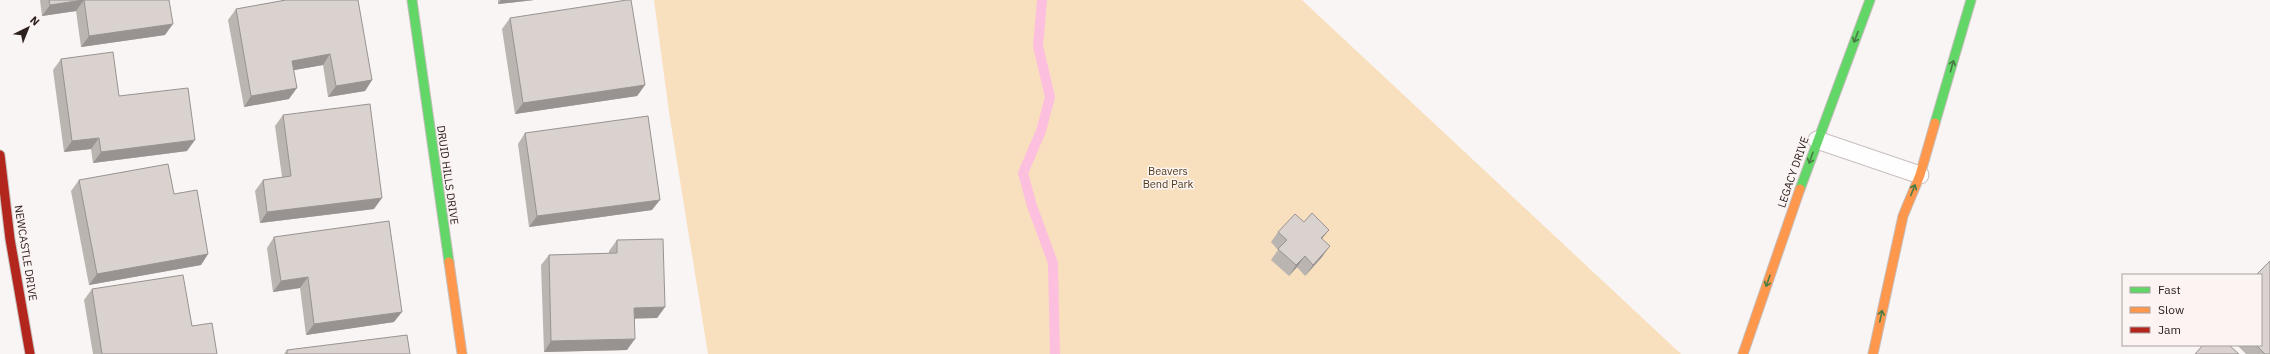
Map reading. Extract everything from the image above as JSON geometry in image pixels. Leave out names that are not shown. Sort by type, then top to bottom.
[{"type":"main road","name":"DRUID HILLS DRIVE","points":[[412,0],[462,354]]},
{"type":"main road","name":"LEGACY DRIVE","points":[[1743,354],[1817,140],[1870,0]]},
{"type":"main road","points":[[1873,354],[1903,216],[1920,175],[1971,0]]},
{"type":"main road","name":"NEWCASTLE DRIVE","points":[[0,154],[10,239],[30,354]]},
{"type":"lane","points":[[1817,140],[1920,175]]},
{"type":"green space","name":"Beavers Bend Park","points":[[654,0],[1302,0],[1681,354],[708,354],[669,112]]},
{"type":"building","points":[[49,0],[83,0],[50,5]]},
{"type":"building","points":[[84,0],[169,0],[173,24],[89,36]]},
{"type":"building","points":[[286,0],[358,0],[372,80],[336,86],[330,54],[292,61],[297,88],[251,96],[236,9]]},
{"type":"building","points":[[631,0],[645,85],[523,103],[510,18]]},
{"type":"building","points":[[113,52],[119,96],[188,88],[195,140],[101,152],[99,138],[72,141],[61,59]]},
{"type":"building","points":[[370,104],[382,198],[267,212],[263,180],[291,176],[283,115]]},
{"type":"building","points":[[648,116],[660,200],[537,216],[525,133]]},
{"type":"building","points":[[168,164],[174,194],[197,190],[208,254],[97,274],[79,180]]},
{"type":"building","points":[[1312,213],[1329,230],[1321,238],[1330,246],[1313,265],[1305,256],[1296,265],[1278,249],[1287,240],[1278,232],[1295,214],[1304,222]]},
{"type":"building","points":[[389,221],[402,312],[314,324],[308,277],[281,281],[274,237]]},
{"type":"building","points":[[663,239],[665,307],[634,308],[635,339],[551,341],[549,255],[617,253],[617,240]]},
{"type":"building","points":[[2270,261],[2270,354],[2265,354],[2257,346],[2262,346],[2262,274],[2257,274]]},
{"type":"building","points":[[183,275],[192,326],[212,323],[217,354],[102,354],[92,289]]},
{"type":"building","points":[[407,335],[410,354],[287,354],[287,350]]},
{"type":"building","points":[[2202,346],[2230,346],[2239,354],[2195,354]]},
{"type":"waterway","points":[[1042,0],[1038,46],[1050,97],[1041,131],[1023,173],[1032,206],[1053,263],[1055,354]]},
{"type":"traffic: fast","points":[[412,0],[449,262]]},
{"type":"traffic: fast","points":[[1800,189],[1870,0]]},
{"type":"traffic: fast","points":[[1935,123],[1971,0]]},
{"type":"traffic: slow","points":[[1873,354],[1903,216],[1920,175],[1935,123]]},
{"type":"traffic: slow","points":[[1743,354],[1800,189]]},
{"type":"traffic: slow","points":[[449,262],[462,354]]},
{"type":"traffic: jam","points":[[0,155],[10,239],[30,354]]}]
